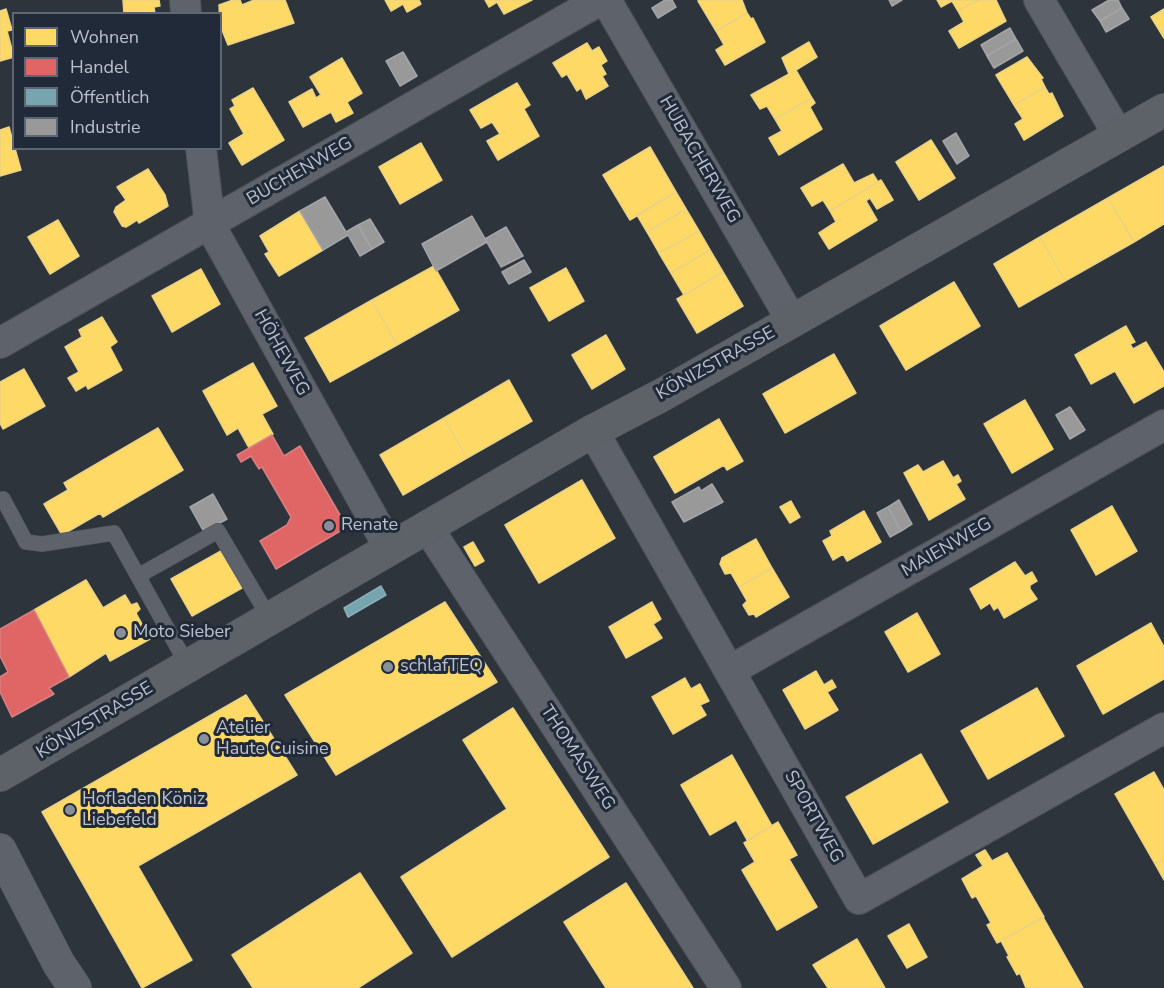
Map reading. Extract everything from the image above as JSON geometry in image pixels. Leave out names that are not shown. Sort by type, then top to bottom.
[{"type":"main road","name":"KÖNIZSTRASSE","points":[[0,775],[593,431],[1164,110]]},
{"type":"street","name":"BUCHENWEG","points":[[0,343],[600,0]]},
{"type":"street","name":"HUBACHERWEG","points":[[606,0],[792,321]]},
{"type":"street","points":[[1039,0],[1119,136]]},
{"type":"street","name":"HÖHEWEG","points":[[201,150],[210,225],[390,549]]},
{"type":"street","name":"MAIENWEG","points":[[730,670],[1164,425]]},
{"type":"street","name":"SPORTWEG","points":[[593,431],[859,898],[1164,728]]},
{"type":"street","name":"THOMASWEG","points":[[428,528],[726,988]]},
{"type":"street","points":[[0,850],[59,964],[75,988]]},
{"type":"lane","points":[[3,499],[26,542],[42,544],[114,533],[188,666]]},
{"type":"lane","points":[[138,576],[218,531],[270,619]]},
{"type":"building: Wohnen","points":[[123,0],[159,0],[160,6],[154,7],[155,12],[124,12]]},
{"type":"building: Wohnen","points":[[233,0],[240,0],[242,5],[254,0],[285,0],[294,23],[228,45],[222,30],[222,12],[219,12],[219,5]]},
{"type":"building: Wohnen","points":[[385,0],[419,0],[421,4],[407,12],[403,4],[391,11]]},
{"type":"building: Wohnen","points":[[485,0],[532,0],[504,14],[497,2],[489,7]]},
{"type":"building: Wohnen","points":[[742,0],[747,13],[716,31],[698,1]]},
{"type":"building: Wohnen","points":[[937,0],[978,0],[958,11],[952,1],[941,7]]},
{"type":"building: Wohnen","points":[[978,0],[996,0],[1006,21],[959,48],[949,31],[964,22],[958,11]]},
{"type":"building: Wohnen","points":[[6,9],[12,30],[7,31],[12,58],[0,61],[0,11]]},
{"type":"building: Wohnen","points":[[1164,9],[1164,38],[1151,17]]},
{"type":"building: Wohnen","points":[[747,13],[751,19],[753,18],[765,42],[725,65],[716,50],[724,45],[716,31]]},
{"type":"building: Wohnen","points":[[809,42],[817,57],[796,70],[812,98],[775,119],[767,106],[760,109],[751,95],[789,74],[782,58]]},
{"type":"building: Wohnen","points":[[587,43],[592,51],[599,47],[607,61],[601,65],[606,74],[602,76],[608,86],[586,99],[581,88],[577,91],[567,74],[562,77],[553,63]]},
{"type":"building: Wohnen","points":[[1027,57],[1043,78],[1041,79],[1045,87],[1014,105],[996,75]]},
{"type":"building: Wohnen","points":[[342,58],[362,93],[347,102],[353,113],[336,122],[331,112],[303,127],[289,102],[312,89],[316,98],[321,95],[310,77]]},
{"type":"building: Wohnen","points":[[517,83],[530,105],[524,109],[539,136],[498,160],[487,141],[500,134],[492,122],[481,128],[470,110]]},
{"type":"building: Wohnen","points":[[1045,87],[1049,94],[1052,93],[1063,116],[1024,140],[1015,124],[1023,119],[1014,105]]},
{"type":"building: Wohnen","points":[[253,88],[284,140],[242,165],[229,143],[244,134],[230,109],[235,106],[232,100]]},
{"type":"building: Wohnen","points":[[812,98],[815,103],[810,107],[822,129],[779,155],[769,138],[782,131],[775,119]]},
{"type":"building: Wohnen","points":[[9,127],[12,150],[15,150],[21,170],[0,176],[0,130]]},
{"type":"building: Wohnen","points":[[931,140],[955,178],[919,200],[896,162]]},
{"type":"building: Wohnen","points":[[421,143],[442,180],[400,204],[379,167]]},
{"type":"building: Wohnen","points":[[650,147],[676,192],[630,220],[603,175]]},
{"type":"building: Wohnen","points":[[843,164],[854,183],[873,174],[878,182],[830,211],[823,200],[812,206],[801,188]]},
{"type":"building: Wohnen","points":[[1164,166],[1164,224],[1134,242],[1108,198]]},
{"type":"building: Wohnen","points":[[148,169],[165,195],[168,206],[139,223],[137,220],[126,227],[122,226],[114,212],[116,207],[126,200],[117,187]]},
{"type":"building: Wohnen","points":[[881,180],[893,200],[877,209],[870,198],[866,201],[877,220],[829,249],[819,233],[836,222],[830,211]]},
{"type":"building: Wohnen","points":[[676,192],[686,209],[647,232],[637,215]]},
{"type":"building: Wohnen","points":[[1108,198],[1134,242],[1065,281],[1040,237]]},
{"type":"building: Wohnen","points":[[686,209],[699,231],[659,253],[647,232]]},
{"type":"building: Wohnen","points":[[300,211],[323,250],[279,276],[265,254],[269,252],[260,236]]},
{"type":"building: Wohnen","points":[[58,220],[79,256],[50,274],[28,237]]},
{"type":"building: Wohnen","points":[[699,231],[710,250],[671,273],[659,253]]},
{"type":"building: Wohnen","points":[[1040,237],[1065,281],[1019,307],[994,264]]},
{"type":"building: Wohnen","points":[[710,250],[723,272],[684,295],[671,273]]},
{"type":"building: Wohnen","points":[[434,266],[459,310],[397,345],[372,300]]},
{"type":"building: Wohnen","points":[[566,268],[584,301],[549,321],[530,288]]},
{"type":"building: Wohnen","points":[[201,269],[220,304],[172,332],[152,296]]},
{"type":"building: Wohnen","points":[[723,272],[743,306],[697,333],[677,299]]},
{"type":"building: Wohnen","points":[[954,282],[980,326],[906,370],[880,326]]},
{"type":"building: Wohnen","points":[[372,300],[397,345],[330,382],[305,338]]},
{"type":"building: Wohnen","points":[[102,317],[117,342],[110,347],[122,370],[88,389],[86,385],[76,391],[68,378],[79,372],[65,347],[82,337],[79,330]]},
{"type":"building: Wohnen","points":[[1126,326],[1135,342],[1130,344],[1133,349],[1146,342],[1164,372],[1164,386],[1134,403],[1115,371],[1091,384],[1075,355]]},
{"type":"building: Wohnen","points":[[606,335],[625,369],[592,389],[572,355]]},
{"type":"building: Wohnen","points":[[834,354],[856,393],[785,433],[763,394]]},
{"type":"building: Wohnen","points":[[253,363],[277,406],[262,414],[273,434],[249,448],[238,428],[227,435],[203,391]]},
{"type":"building: Wohnen","points":[[24,369],[45,406],[3,429],[0,423],[0,382]]},
{"type":"building: Wohnen","points":[[509,380],[532,421],[467,458],[444,418]]},
{"type":"building: Wohnen","points":[[1025,400],[1053,449],[1012,473],[984,424]]},
{"type":"building: Wohnen","points":[[444,418],[467,458],[403,495],[380,455]]},
{"type":"building: Wohnen","points":[[719,419],[743,461],[727,470],[724,465],[675,493],[654,457]]},
{"type":"building: Wohnen","points":[[158,428],[183,470],[103,517],[100,513],[62,535],[44,504],[68,490],[64,483]]},
{"type":"building: Wohnen","points":[[943,461],[953,478],[958,475],[961,481],[956,484],[965,499],[929,520],[904,473],[918,465],[923,472]]},
{"type":"building: Wohnen","points":[[582,480],[615,538],[539,583],[505,525]]},
{"type":"building: Wohnen","points":[[791,501],[800,517],[790,523],[780,507]]},
{"type":"building: Wohnen","points":[[1112,506],[1137,551],[1096,575],[1071,530]]},
{"type":"building: Wohnen","points":[[864,511],[881,542],[847,561],[843,554],[833,560],[823,541],[832,536],[830,531]]},
{"type":"building: Wohnen","points":[[756,539],[772,568],[739,587],[731,573],[725,574],[720,564],[722,558]]},
{"type":"building: Wohnen","points":[[473,542],[484,561],[475,566],[464,547]]},
{"type":"building: Wohnen","points":[[221,551],[242,588],[192,616],[171,579]]},
{"type":"building: Wohnen","points":[[1015,562],[1025,576],[1032,572],[1037,581],[1030,585],[1030,589],[1037,599],[1004,618],[998,607],[994,610],[990,603],[981,609],[970,589]]},
{"type":"building: Wohnen","points":[[772,568],[789,597],[756,617],[754,614],[749,615],[743,605],[747,601],[739,587]]},
{"type":"building: Wohnen","points":[[86,580],[103,608],[125,595],[131,605],[137,603],[140,609],[136,613],[150,639],[110,661],[106,653],[69,677],[34,610]]},
{"type":"building: Wohnen","points":[[445,602],[497,682],[336,775],[285,695]]},
{"type":"building: Wohnen","points":[[652,602],[661,619],[653,624],[662,638],[626,658],[609,627]]},
{"type":"building: Wohnen","points":[[917,613],[940,654],[908,672],[885,632]]},
{"type":"building: Wohnen","points":[[1151,623],[1164,647],[1164,679],[1103,714],[1077,666]]},
{"type":"building: Wohnen","points":[[816,671],[824,685],[832,680],[836,687],[827,692],[838,710],[805,729],[783,690]]},
{"type":"building: Wohnen","points":[[685,678],[691,689],[700,684],[709,701],[700,705],[706,715],[673,734],[652,697]]},
{"type":"building: Wohnen","points":[[1037,688],[1064,736],[988,779],[961,731]]},
{"type":"building: Wohnen","points":[[246,695],[297,775],[138,866],[192,960],[142,988],[42,812]]},
{"type":"building: Wohnen","points":[[513,708],[609,857],[452,957],[401,877],[507,809],[463,740]]},
{"type":"building: Wohnen","points":[[921,754],[948,802],[873,844],[846,797]]},
{"type":"building: Wohnen","points":[[732,755],[772,826],[747,840],[736,820],[710,835],[681,785]]},
{"type":"building: Wohnen","points":[[1154,772],[1164,790],[1164,859],[1155,864],[1115,794]]},
{"type":"building: Wohnen","points":[[778,822],[797,855],[789,859],[817,907],[777,930],[742,870],[755,862],[744,843]]},
{"type":"building: Wohnen","points":[[985,850],[992,861],[1007,853],[1044,917],[997,943],[987,925],[991,923],[976,896],[972,898],[962,879],[983,866],[976,855]]},
{"type":"building: Wohnen","points":[[1164,859],[1164,880],[1155,864]]},
{"type":"building: Wohnen","points":[[360,873],[412,953],[358,988],[253,988],[232,955]]},
{"type":"building: Wohnen","points":[[626,883],[693,988],[606,988],[564,922]]},
{"type":"building: Wohnen","points":[[1043,917],[1083,988],[1026,988],[1020,973],[1017,975],[1001,941]]},
{"type":"building: Wohnen","points":[[909,924],[927,957],[907,968],[888,936]]},
{"type":"building: Wohnen","points":[[857,939],[885,988],[828,988],[813,965]]},
{"type":"building: Handel","points":[[272,435],[284,456],[300,446],[347,527],[276,569],[260,541],[287,525],[291,517],[262,467],[259,469],[251,456],[241,462],[237,455]]},
{"type":"building: Handel","points":[[34,610],[69,677],[49,688],[54,694],[12,717],[0,692],[0,677],[8,672],[0,656],[0,629]]},
{"type":"building: Öffentlich","points":[[381,586],[386,595],[348,617],[344,608]]},
{"type":"building: Industrie","points":[[665,0],[672,0],[676,7],[658,18],[652,8]]},
{"type":"building: Industrie","points":[[889,0],[902,0],[892,6]]},
{"type":"building: Industrie","points":[[1109,0],[1118,0],[1122,8],[1100,21],[1092,10]]},
{"type":"building: Industrie","points":[[1122,8],[1129,19],[1106,32],[1100,21]]},
{"type":"building: Industrie","points":[[1010,28],[1016,39],[987,56],[981,45]]},
{"type":"building: Industrie","points":[[1016,39],[1023,51],[994,68],[987,56]]},
{"type":"building: Industrie","points":[[403,52],[417,76],[400,86],[386,61]]},
{"type":"building: Industrie","points":[[956,133],[969,156],[957,164],[943,141]]},
{"type":"building: Industrie","points":[[325,197],[346,232],[358,225],[372,249],[360,256],[348,235],[323,250],[300,211]]},
{"type":"building: Industrie","points":[[472,216],[487,242],[436,271],[422,244]]},
{"type":"building: Industrie","points":[[370,219],[384,242],[372,249],[358,225]]},
{"type":"building: Industrie","points":[[506,227],[523,256],[501,267],[485,239]]},
{"type":"building: Industrie","points":[[524,260],[531,272],[509,284],[502,272]]},
{"type":"building: Industrie","points":[[1070,407],[1085,430],[1070,439],[1056,415]]},
{"type":"building: Industrie","points":[[712,484],[723,502],[684,522],[672,502],[699,487],[701,491]]},
{"type":"building: Industrie","points":[[213,494],[227,519],[204,532],[190,507]]},
{"type":"building: Industrie","points":[[899,500],[912,524],[901,531],[888,507]]},
{"type":"building: Industrie","points":[[888,507],[901,531],[890,537],[877,513]]},
{"type":"place","name":"Renate","points":[[329,526]]},
{"type":"place","name":"Moto Sieber","points":[[121,633]]},
{"type":"place","name":"schlafTEQ","points":[[388,667]]},
{"type":"place","name":"Atelier Haute Cuisine","points":[[204,739]]},
{"type":"place","name":"Hofladen Köniz Liebefeld","points":[[70,810]]}]
